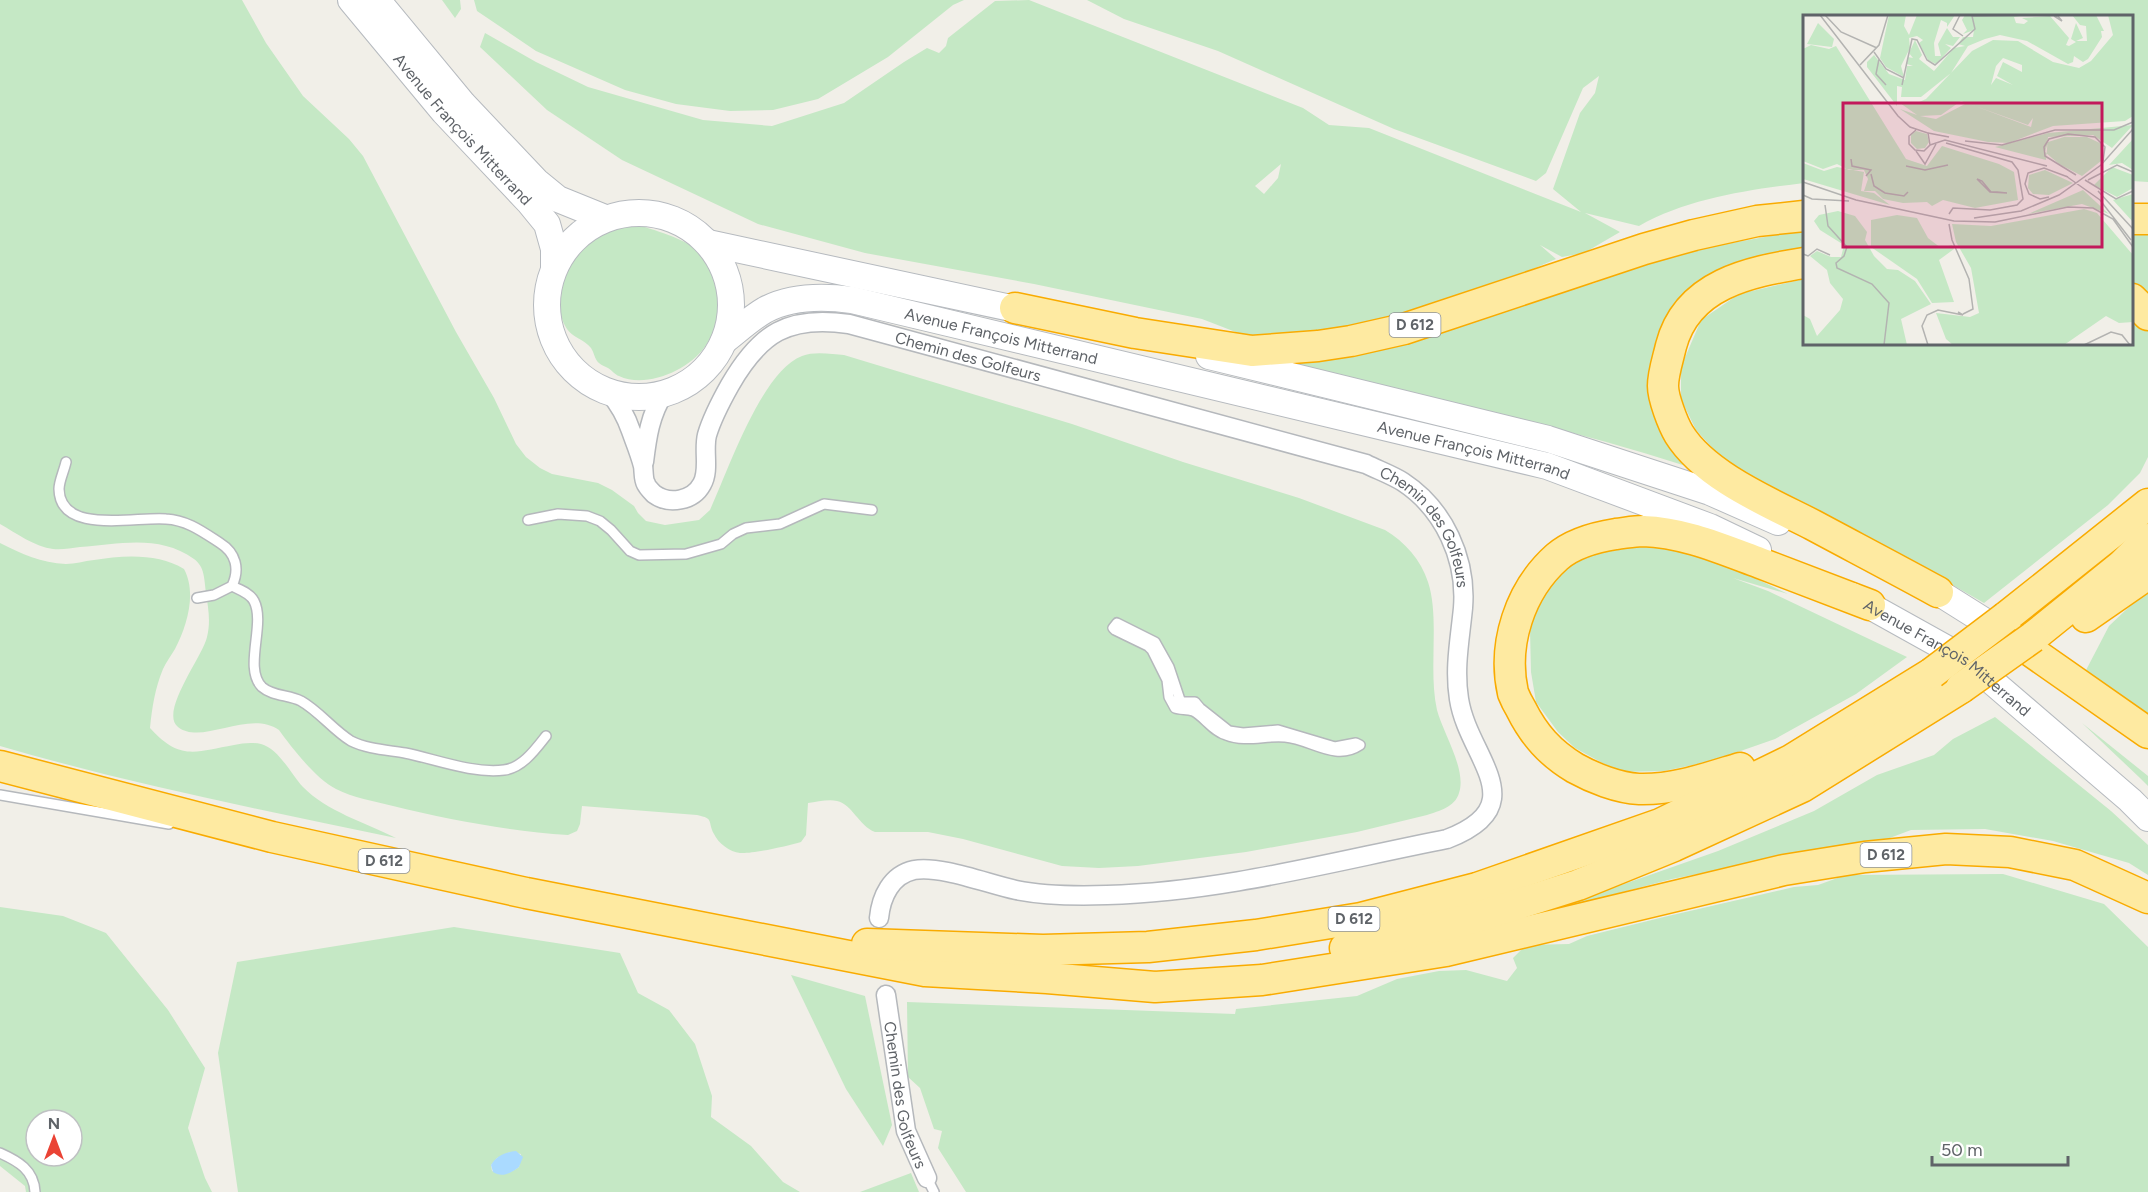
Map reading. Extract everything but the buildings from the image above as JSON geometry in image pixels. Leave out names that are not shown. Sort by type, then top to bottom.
[{"type":"highway","name":"D 612","points":[[1015,308],[1135,333],[1252,351],[1318,346],[1351,342],[1404,329],[1644,249],[1694,235],[1757,221],[1803,216]]},
{"type":"highway","points":[[1803,263],[1735,279],[1710,291],[1686,313],[1674,335],[1667,360],[1663,388],[1670,413],[1679,434],[1702,461],[1744,489],[1938,591]]},
{"type":"highway","points":[[2133,300],[2148,315]]},
{"type":"highway","name":"D 612","points":[[1047,978],[1154,974],[1268,961],[1366,944],[1474,918],[1547,895],[1578,885],[1674,846],[1802,788],[1961,688],[2017,622],[2148,481]]},
{"type":"highway","name":"D 612","points":[[2017,622],[2148,504]]},
{"type":"highway","name":"D 612","points":[[1870,605],[1723,549],[1669,533],[1640,531],[1610,535],[1586,542],[1558,556],[1537,579],[1522,605],[1512,635],[1510,667],[1514,694],[1530,728],[1545,747],[1591,777],[1636,789],[1688,784],[1767,759],[1893,698]]},
{"type":"highway","name":"D 612","points":[[771,940],[1043,950],[1148,947],[1256,935],[1361,918],[1477,888],[1660,824],[1791,760],[2017,622],[2121,566],[2148,539]]},
{"type":"highway","name":"D 612","points":[[2017,622],[2079,622],[2148,574]]},
{"type":"highway","points":[[2017,622],[2148,732]]},
{"type":"highway","name":"D 612","points":[[0,766],[272,837],[526,893],[925,971],[1155,987],[1262,980],[1446,951],[1784,870],[1865,857],[1946,849],[2010,852],[2075,865],[2148,898]]},
{"type":"main road","name":"Avenue François Mitterrand","points":[[351,0],[444,112],[547,224],[554,249],[554,268]]},
{"type":"main road","name":"Avenue François Mitterrand","points":[[377,0],[463,104],[536,181],[558,199],[605,218]]},
{"type":"main road","points":[[640,212],[676,219],[708,243],[725,270],[732,306],[724,341],[704,371],[674,390],[638,397],[609,392],[573,369],[553,339],[546,303],[554,268],[574,238],[605,218],[640,212]]},
{"type":"main road","name":"Avenue François Mitterrand","points":[[708,243],[1015,308],[1548,439],[1710,492],[1938,591],[2017,622],[2148,750]]},
{"type":"main road","name":"Avenue François Mitterrand","points":[[724,341],[764,310],[791,300],[835,298],[852,300],[1547,466],[1710,526],[1870,605],[1966,660],[2148,818]]},
{"type":"street","name":"Chemin des Golfeurs","points":[[609,392],[619,404],[631,430],[643,467],[645,483],[654,494],[666,500],[680,501],[693,495],[702,485],[709,428],[741,366],[757,347],[779,331],[802,322],[824,321],[849,324],[1366,464],[1403,482],[1428,503],[1445,527],[1456,552],[1462,580],[1463,606],[1457,653],[1460,701],[1472,741],[1491,779],[1493,794],[1490,808],[1481,821],[1467,831],[1447,838],[1289,872],[1161,892],[1061,895],[1010,889],[930,869],[912,870],[897,878],[886,890],[880,903],[879,918]]},
{"type":"street","name":"Chemin des Golfeurs","points":[[643,467],[648,429],[656,405],[664,393]]},
{"type":"street","name":"Chemin des Golfeurs","points":[[886,995],[906,1131],[931,1185]]},
{"type":"lane","points":[[66,462],[59,488],[61,500],[68,511],[77,516],[92,520],[166,519],[187,523],[232,552],[236,562],[236,577],[232,586],[214,595],[197,598]]},
{"type":"lane","points":[[528,520],[558,514],[587,516],[600,521],[630,551],[639,555],[686,554],[721,544],[733,534],[746,528],[780,524],[824,504],[872,510]]},
{"type":"lane","points":[[232,586],[248,593],[255,602],[257,612],[255,662],[261,686],[270,692],[301,702],[353,742],[461,766],[505,770],[528,757],[546,736]]},
{"type":"lane","points":[[1117,623],[1155,642],[1169,667],[1180,700],[1195,702],[1229,731],[1243,733],[1278,730],[1335,747],[1356,743],[1360,745],[1348,751],[1334,752],[1306,741],[1285,737],[1246,739],[1220,733],[1192,711],[1174,708],[1168,697],[1167,680],[1152,650],[1115,630],[1113,628],[1117,623]]},
{"type":"lane","points":[[0,795],[181,826]]},
{"type":"lane","points":[[193,827],[272,837]]},
{"type":"lane","points":[[0,1153],[20,1162],[29,1171],[35,1192]]},
{"type":"green space","points":[[0,0],[242,0],[266,43],[303,96],[349,139],[363,156],[456,332],[494,398],[516,444],[526,457],[552,474],[598,483],[612,490],[634,506],[646,521],[665,525],[699,520],[710,510],[747,424],[773,381],[787,366],[802,356],[823,353],[844,355],[1072,424],[1299,498],[1385,530],[1411,552],[1428,582],[1433,612],[1433,678],[1437,710],[1460,774],[1461,784],[1457,798],[1446,808],[1436,812],[1357,832],[1246,852],[1138,866],[1099,868],[1062,866],[963,839],[928,832],[875,832],[864,825],[847,806],[837,801],[826,800],[808,803],[806,835],[801,842],[779,848],[740,853],[721,844],[712,830],[710,821],[697,815],[582,806],[577,831],[568,835],[502,828],[414,811],[356,797],[336,789],[313,771],[279,730],[267,725],[254,723],[200,733],[188,732],[178,727],[174,720],[174,709],[204,646],[208,631],[209,614],[204,578],[198,562],[181,551],[153,543],[46,548],[0,524]]},
{"type":"green space","points":[[442,0],[460,0],[461,9],[455,18]]},
{"type":"green space","points":[[474,0],[964,0],[953,5],[888,57],[818,99],[773,110],[730,111],[676,104],[625,90],[536,51],[477,11]]},
{"type":"green space","points":[[1029,0],[1303,108],[1329,125],[1369,128],[1581,212],[1553,189],[1580,113],[1595,93],[1599,76],[1583,88],[1546,173],[1536,181],[1394,129],[1218,51],[1124,19],[1087,0],[2148,0],[2148,182],[2133,181],[2133,15],[1803,15],[1803,183],[1740,192],[1698,202],[1658,216],[1639,226],[1585,213],[1620,232],[1584,253],[1562,257],[1540,245],[1556,259],[1491,287],[1378,324],[1297,335],[1246,336],[1202,319],[1034,284],[865,253],[758,224],[622,160],[547,110],[480,47],[485,33],[536,62],[588,87],[703,120],[772,126],[844,103],[927,48],[939,53],[946,46],[948,38],[995,1]],"holes":[[[1281,164],[1278,178],[1264,194],[1255,186]]]},
{"type":"green space","points":[[634,224],[694,247],[708,262],[718,286],[718,312],[711,337],[704,348],[677,370],[654,379],[630,379],[618,375],[599,363],[588,345],[567,329],[560,310],[565,276],[574,255],[597,237]]},
{"type":"green space","points":[[1803,230],[1803,254],[1750,264],[1706,277],[1681,301],[1657,340],[1650,397],[1669,441],[1686,466],[1528,421],[1262,362],[1344,358],[1416,341],[1541,297],[1595,283],[1631,268],[1704,248]]},
{"type":"green space","points":[[2133,232],[2148,233],[2148,294],[2133,285]]},
{"type":"green space","points":[[1803,279],[1803,345],[2133,345],[2133,319],[2148,331],[2148,457],[2140,473],[2108,505],[1984,603],[1883,545],[1790,501],[1727,464],[1696,430],[1681,399],[1681,367],[1701,320],[1739,294]]},
{"type":"green space","points":[[0,543],[48,562],[69,564],[117,557],[140,557],[163,560],[184,569],[190,588],[187,620],[160,676],[150,728],[170,746],[179,750],[198,751],[237,744],[261,744],[279,756],[303,787],[323,803],[396,838],[147,784],[0,746]]},
{"type":"green space","points":[[1633,545],[1680,548],[1726,564],[1788,594],[1733,578],[1768,591],[1907,657],[1856,694],[1775,739],[1712,761],[1664,771],[1619,772],[1575,748],[1558,732],[1536,702],[1531,672],[1530,630],[1541,594],[1566,564],[1600,549]]},
{"type":"green space","points":[[2148,589],[2148,724],[2084,674],[2109,626]]},
{"type":"green space","points":[[1995,717],[2111,811],[2148,845],[2148,875],[2129,863],[2053,841],[1985,829],[1911,830],[1887,839],[1672,879],[1536,915],[1718,851],[1814,811],[1877,775],[1934,755],[1953,739]]},
{"type":"green space","points":[[2082,723],[2148,776],[2148,786],[2140,778]]},
{"type":"green space","points":[[2003,874],[2104,904],[2148,947],[2148,1192],[966,1192],[938,1148],[942,1131],[934,1129],[920,1088],[908,1077],[907,1002],[1235,1014],[1236,1009],[1357,996],[1397,979],[1439,971],[1466,970],[1507,981],[1517,968],[1513,958],[1526,945],[1569,944],[1587,936],[1794,887],[1818,885],[1846,875]]},
{"type":"green space","points":[[0,907],[63,916],[106,933],[168,1010],[205,1068],[188,1128],[212,1192],[26,1192],[25,1186],[0,1166]]},
{"type":"green space","points":[[454,927],[620,953],[638,993],[669,1010],[695,1044],[712,1096],[711,1117],[751,1146],[783,1182],[800,1192],[238,1192],[218,1053],[237,962]],"holes":[[[510,1152],[521,1154],[519,1167],[506,1173],[492,1171],[491,1165],[497,1158]]]},
{"type":"green space","points":[[791,975],[865,996],[892,1125],[883,1146],[846,1089]]},
{"type":"green space","points":[[911,1173],[919,1192],[860,1192]]},
{"type":"water","points":[[516,1151],[523,1157],[519,1167],[503,1175],[493,1172],[491,1165],[495,1159],[505,1153]]}]
